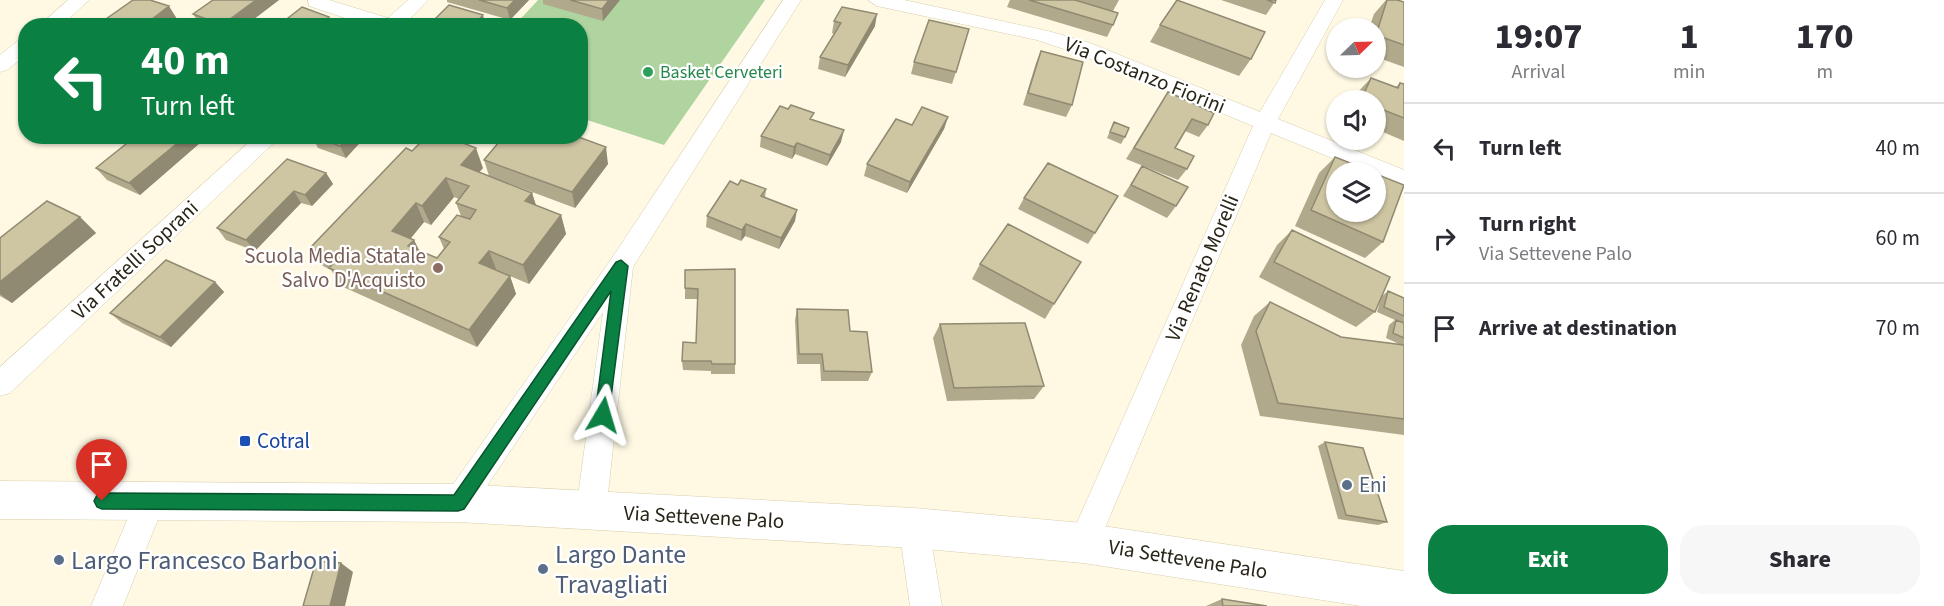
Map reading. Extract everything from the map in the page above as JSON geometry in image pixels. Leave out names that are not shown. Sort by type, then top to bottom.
[{"type":"street","points":[[58,18],[80,0]]},
{"type":"street","points":[[400,18],[419,0]]},
{"type":"street","points":[[458,503],[621,266],[792,0]]},
{"type":"street","name":"Via Costanzo Fiorini","points":[[876,0],[984,23],[1083,48],[1404,179]]},
{"type":"street","points":[[984,0],[984,23]]},
{"type":"street","name":"Via Renato Morelli","points":[[1083,543],[1264,123],[1334,0]]},
{"type":"street","points":[[316,2],[366,18]]},
{"type":"street","points":[[0,65],[18,50]]},
{"type":"street","name":"Via Fratelli Soprani","points":[[0,384],[261,144]]},
{"type":"street","points":[[591,511],[621,266]]},
{"type":"street","name":"Via Settevene Palo","points":[[0,500],[458,503],[914,528],[1083,543],[1404,592]]},
{"type":"street","points":[[107,606],[150,502]]},
{"type":"street","points":[[914,528],[926,606]]},
{"type":"green space","name":"Basket Cerveteri","points":[[538,0],[765,0],[664,145],[588,120],[588,18],[521,18]]},
{"type":"building","points":[[133,0],[150,0],[169,6],[153,18],[107,18]]},
{"type":"building","points":[[213,0],[256,0],[232,18],[204,18],[193,14]]},
{"type":"building","points":[[479,0],[515,0],[507,8]]},
{"type":"building","points":[[570,0],[609,0],[602,9]]},
{"type":"building","points":[[1029,0],[1075,0],[1118,13],[1113,25]]},
{"type":"building","points":[[1177,0],[1265,32],[1251,59],[1160,25]]},
{"type":"building","points":[[1387,0],[1404,2],[1404,45],[1386,39],[1386,18],[1381,18]]},
{"type":"building","points":[[449,5],[483,15],[480,18],[436,18]]},
{"type":"building","points":[[302,7],[329,17],[328,18],[288,18]]},
{"type":"building","points":[[842,7],[877,14],[848,65],[820,57],[841,23],[834,21]]},
{"type":"building","points":[[929,20],[969,29],[956,72],[914,62]]},
{"type":"building","points":[[1041,51],[1083,62],[1072,105],[1028,93]]},
{"type":"building","points":[[1371,78],[1398,88],[1400,83],[1404,84],[1404,118],[1386,111],[1386,90],[1366,90]]},
{"type":"building","points":[[1168,92],[1214,113],[1208,125],[1192,119],[1175,148],[1194,156],[1187,169],[1134,148]]},
{"type":"building","points":[[791,105],[814,113],[810,119],[844,130],[830,155],[797,143],[794,147],[761,136],[780,106],[788,109]]},
{"type":"building","points":[[922,107],[948,117],[910,182],[867,164],[896,119],[912,125]]},
{"type":"building","points":[[1114,122],[1129,128],[1125,137],[1110,132]]},
{"type":"building","points":[[588,140],[606,147],[572,192],[484,160],[497,144],[588,144]]},
{"type":"building","points":[[126,144],[176,144],[129,183],[96,168]]},
{"type":"building","points":[[419,144],[466,144],[476,148],[461,165],[532,193],[525,201],[561,215],[523,265],[489,251],[479,263],[510,276],[469,330],[329,268],[337,260],[310,248],[406,148],[412,151]],"holes":[[[446,178],[469,186],[456,203],[476,210],[470,219],[457,215],[439,237],[450,242],[437,258],[408,246],[414,240],[392,231],[416,203],[422,206]]]},
{"type":"building","points":[[1335,157],[1348,162],[1333,162]]},
{"type":"building","points":[[287,159],[326,173],[305,195],[294,191],[246,240],[217,228]]},
{"type":"building","points":[[1048,163],[1118,196],[1095,233],[1024,198]]},
{"type":"building","points":[[1142,166],[1188,187],[1176,206],[1131,185]]},
{"type":"building","points":[[1326,177],[1326,217],[1311,210]]},
{"type":"building","points":[[1386,178],[1404,185],[1383,242],[1338,222],[1386,222]]},
{"type":"building","points":[[741,180],[766,189],[761,196],[797,210],[781,238],[746,224],[742,230],[707,216],[730,181],[738,185]]},
{"type":"building","points":[[47,201],[80,217],[0,282],[0,238]]},
{"type":"building","points":[[1008,224],[1081,262],[1054,304],[980,264]]},
{"type":"building","points":[[1292,230],[1390,277],[1375,312],[1274,262]]},
{"type":"building","points":[[166,260],[215,282],[160,337],[110,313]]},
{"type":"building","points":[[735,269],[735,364],[682,361],[683,342],[696,343],[698,289],[685,288],[685,270]]},
{"type":"building","points":[[1388,291],[1404,298],[1404,316],[1384,307]]},
{"type":"building","points":[[1270,302],[1341,337],[1404,345],[1404,419],[1278,403],[1256,331]]},
{"type":"building","points":[[797,309],[848,310],[850,331],[867,332],[872,372],[824,371],[822,354],[799,354]]},
{"type":"building","points":[[1396,320],[1404,323],[1404,338],[1393,333]]},
{"type":"building","points":[[1025,323],[1044,386],[954,388],[940,324]]},
{"type":"building","name":"Eni","points":[[1325,442],[1363,448],[1387,522],[1346,515]]},
{"type":"building","points":[[316,561],[341,563],[330,606],[303,606]]},
{"type":"building","points":[[1222,599],[1267,606],[1223,606]]},
{"type":"place","name":"Basket Cerveteri","points":[[648,72]]},
{"type":"place","name":"Scuola Media Statale Salvo D'Acquisto","points":[[438,268]]},
{"type":"place","name":"Cotral","points":[[245,441]]},
{"type":"place","name":"Eni","points":[[1347,485]]},
{"type":"place","name":"Largo Francesco Barboni","points":[[59,560]]},
{"type":"place","name":"Largo Dante Travagliati","points":[[543,569]]},
{"type":"route","points":[[102,501],[458,503],[621,266],[603,415]]}]
